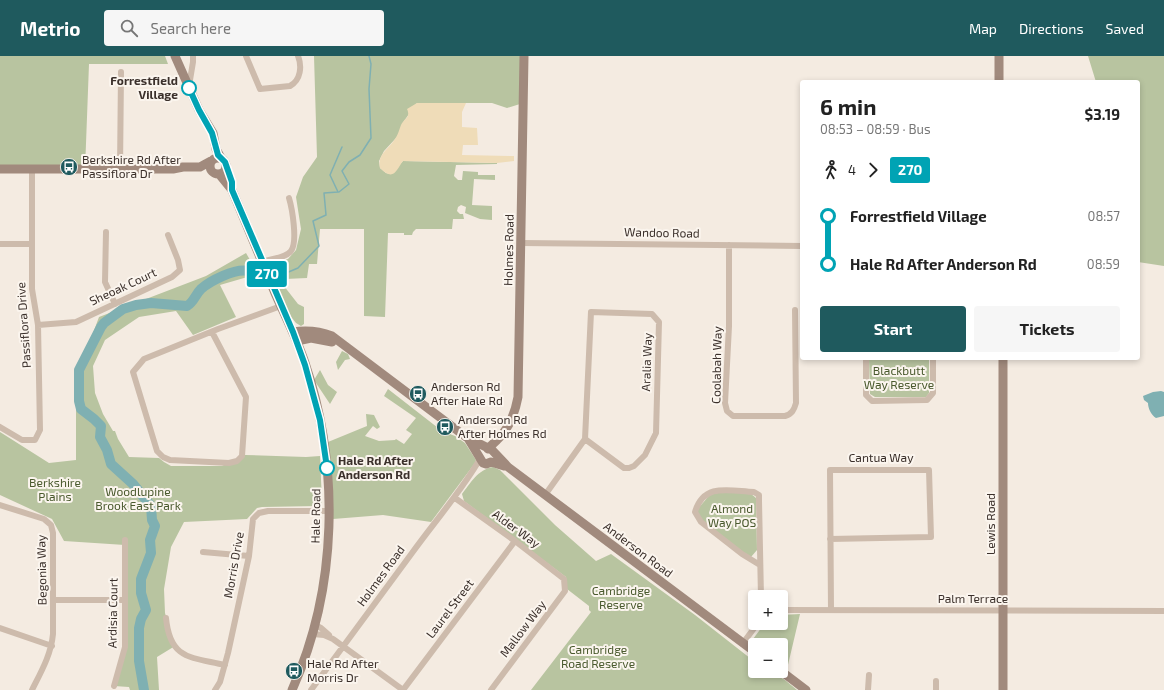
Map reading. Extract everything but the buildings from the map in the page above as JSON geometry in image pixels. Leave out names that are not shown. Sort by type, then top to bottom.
[{"type":"street","points":[[175,56],[199,110],[200,121],[214,160],[210,168],[219,171]]},
{"type":"street","points":[[189,88],[193,56]]},
{"type":"street","points":[[246,56],[260,89],[290,86],[295,83],[298,78],[300,67],[298,56]]},
{"type":"street","name":"Holmes Road","points":[[311,690],[412,552],[488,456],[511,421],[518,397],[524,56]]},
{"type":"street","points":[[999,56],[999,80]]},
{"type":"street","points":[[120,72],[120,170]]},
{"type":"street","points":[[0,170],[173,169],[184,166],[200,167],[214,160],[225,162],[219,171]]},
{"type":"street","name":"Passiflora Drive","points":[[0,427],[22,440],[35,440],[40,430],[38,325],[32,289],[32,169]]},
{"type":"street","points":[[173,169],[180,172],[219,171]]},
{"type":"street","name":"Hale Road","points":[[219,171],[232,182],[232,190],[297,341],[320,420],[326,458],[329,511],[327,564],[314,630],[292,690]]},
{"type":"street","points":[[262,262],[286,255],[292,251],[294,243],[293,212],[289,198]]},
{"type":"street","points":[[106,232],[105,282],[115,304]]},
{"type":"street","name":"Sheoak Court","points":[[38,325],[76,322],[172,277],[180,270],[178,260],[168,235]]},
{"type":"street","name":"Wandoo Road","points":[[521,243],[800,246]]},
{"type":"street","points":[[0,244],[32,244]]},
{"type":"street","name":"Coolabah Way","points":[[729,245],[729,326],[725,403],[727,411],[733,416],[785,416],[792,412],[796,403],[795,310]]},
{"type":"street","points":[[212,332],[246,397],[242,456],[237,461],[229,463],[170,460],[163,457],[157,450],[133,372],[144,359],[212,332],[281,306]]},
{"type":"street","name":"Aralia Way","points":[[591,312],[652,314],[659,322],[656,433],[645,455],[634,466],[624,468],[585,439],[591,312]]},
{"type":"street","points":[[293,332],[306,330],[332,336],[466,437],[488,456]]},
{"type":"street","points":[[297,341],[311,338],[341,344]]},
{"type":"street","points":[[866,360],[866,395],[872,401],[927,400],[933,393],[934,360]]},
{"type":"street","name":"Lewis Road","points":[[1003,360],[1003,690]]},
{"type":"street","points":[[545,495],[585,439]]},
{"type":"street","name":"Anderson Road","points":[[488,456],[508,467],[748,647]]},
{"type":"street","name":"Cantua Way","points":[[830,539],[931,537],[929,470],[830,470],[830,539],[831,609]]},
{"type":"street","points":[[760,565],[742,554],[701,522],[695,512],[697,504],[704,495],[714,490],[754,492],[759,495],[761,590]]},
{"type":"street","name":"Alder Way","points":[[455,498],[515,541],[564,579]]},
{"type":"street","name":"Begonia Way","points":[[0,505],[44,520],[51,525],[53,533],[54,600],[52,646],[48,658],[32,690]]},
{"type":"street","name":"Morris Drive","points":[[215,690],[220,682],[225,665],[248,556],[253,519],[259,513],[268,511],[329,511]]},
{"type":"street","name":"Ardisia Court","points":[[114,686],[125,647],[125,540]]},
{"type":"street","name":"Laurel Street","points":[[403,690],[515,541]]},
{"type":"street","points":[[203,552],[248,556]]},
{"type":"street","name":"Mallow Way","points":[[491,690],[565,590],[564,579]]},
{"type":"street","points":[[54,600],[124,600]]},
{"type":"street","name":"Palm Terrace","points":[[788,610],[1164,611]]},
{"type":"street","points":[[166,618],[167,629],[171,641],[181,652],[187,656],[225,665]]},
{"type":"street","points":[[0,628],[52,646]]},
{"type":"street","points":[[314,630],[344,646],[403,690]]},
{"type":"street","points":[[743,643],[753,630]]},
{"type":"street","points":[[868,690],[869,675]]},
{"type":"street","points":[[788,676],[806,690]]},
{"type":"street","points":[[936,681],[936,690]]},
{"type":"green space","points":[[0,56],[165,56],[168,64],[89,64],[85,170],[0,170]]},
{"type":"green space","points":[[314,56],[520,56],[520,104],[507,108],[492,103],[417,103],[404,121],[397,137],[384,151],[379,161],[380,168],[386,173],[390,174],[403,161],[497,163],[456,165],[454,176],[458,180],[462,180],[463,171],[478,172],[478,175],[495,175],[495,180],[474,179],[472,205],[492,206],[492,220],[480,219],[465,213],[466,207],[461,205],[458,207],[457,211],[460,214],[463,214],[464,219],[453,219],[452,229],[416,229],[412,235],[404,235],[404,233],[388,233],[385,317],[364,316],[364,229],[320,229],[317,264],[309,264],[307,278],[285,279],[284,286],[298,304],[304,307],[304,324],[301,326],[296,323],[288,313],[271,272],[270,268],[274,263],[288,259],[296,250],[301,229],[296,197],[303,177],[317,157]]},
{"type":"green space","points":[[1088,56],[1164,56],[1164,266],[1140,262],[1140,80],[1095,80]]},
{"type":"green space","points":[[246,253],[258,274],[220,285],[236,317],[193,335],[176,311],[139,317],[105,340],[93,366],[95,393],[103,414],[113,431],[115,431],[129,457],[159,458],[171,466],[222,466],[245,455],[320,456],[322,502],[317,506],[257,508],[247,519],[184,522],[171,547],[164,589],[165,613],[175,646],[157,657],[159,690],[130,690],[129,687],[114,686],[125,647],[125,545],[64,541],[52,519],[0,495],[0,432],[49,463],[76,460],[76,398],[79,360],[89,344],[99,317],[206,276]]},
{"type":"green space","points":[[342,351],[348,354],[350,359],[345,360],[338,370],[336,362]]},
{"type":"green space","name":"Blackbutt Way Reserve","points":[[869,360],[929,360],[929,393],[926,397],[875,397],[870,394]]},
{"type":"green space","points":[[320,370],[328,385],[337,392],[330,404],[314,380]]},
{"type":"green space","points":[[388,389],[442,431],[455,436],[465,443],[476,460],[475,463],[431,522],[383,515],[333,519],[328,442],[367,426],[366,414],[374,415],[380,427],[377,429],[373,426],[365,436],[379,441],[396,439],[404,444],[412,434],[406,430],[416,418],[384,396]]},
{"type":"green space","name":"Cambridge Reserve","points":[[493,467],[500,470],[555,525],[596,561],[611,554],[695,615],[748,657],[748,678],[782,678],[797,690],[531,690],[591,612],[589,610],[589,606],[567,589],[566,577],[464,501],[462,494],[479,474],[488,468]]},
{"type":"green space","name":"Almond Way POS","points":[[714,490],[742,491],[752,494],[756,498],[757,550],[751,557],[748,557],[701,522],[695,512]]},
{"type":"green space","points":[[800,614],[788,665],[788,638],[754,638],[760,630],[788,630],[788,615]]},
{"type":"sand","points":[[417,103],[466,103],[462,112],[462,127],[477,128],[478,145],[463,145],[462,155],[514,156],[514,161],[497,163],[403,161],[394,173],[389,174],[385,172],[380,168],[380,159],[398,134],[402,123],[408,116],[407,109]]},
{"type":"water","points":[[1161,391],[1164,392],[1164,416],[1156,418],[1151,413],[1148,403],[1144,400],[1143,396]]},
{"type":"waterway","points":[[339,192],[349,184],[342,171],[349,162],[360,155],[371,138],[369,89],[371,64],[369,56]]},
{"type":"waterway","points":[[279,276],[298,268],[319,246],[313,221],[326,215],[324,193],[338,192],[330,175],[342,147]]},
{"type":"waterway","points":[[144,690],[139,661],[139,628],[141,619],[146,610],[141,593],[141,579],[151,553],[150,540],[155,526],[152,520],[151,506],[133,484],[111,464],[107,450],[100,437],[101,426],[81,409],[79,401],[79,370],[101,327],[123,309],[151,303],[187,306],[205,286],[216,279],[236,271],[248,271],[262,283]]},
{"type":"bus line","name":"270","points":[[189,88],[212,133],[218,155],[226,164],[232,182],[232,190],[302,354],[320,420],[327,468]]},
{"type":"place","name":"Forrestfield Village","points":[[189,88]]},
{"type":"place","name":"Berkshire Rd After Passiflora Dr","points":[[69,167]]},
{"type":"place","name":"Anderson Rd After Hale Rd","points":[[418,394]]},
{"type":"place","name":"Anderson Rd After Holmes Rd","points":[[445,427]]},
{"type":"place","name":"Hale Rd After Anderson Rd","points":[[327,468]]},
{"type":"place","name":"Hale Rd After Morris Dr","points":[[294,671]]},
{"type":"park label","name":"Berkshire Plains","points":[[55,490]]},
{"type":"park label","name":"Woodlupine Brook East Park","points":[[138,499]]},
{"type":"park label","name":"Cambridge Road Reserve","points":[[598,657]]}]
